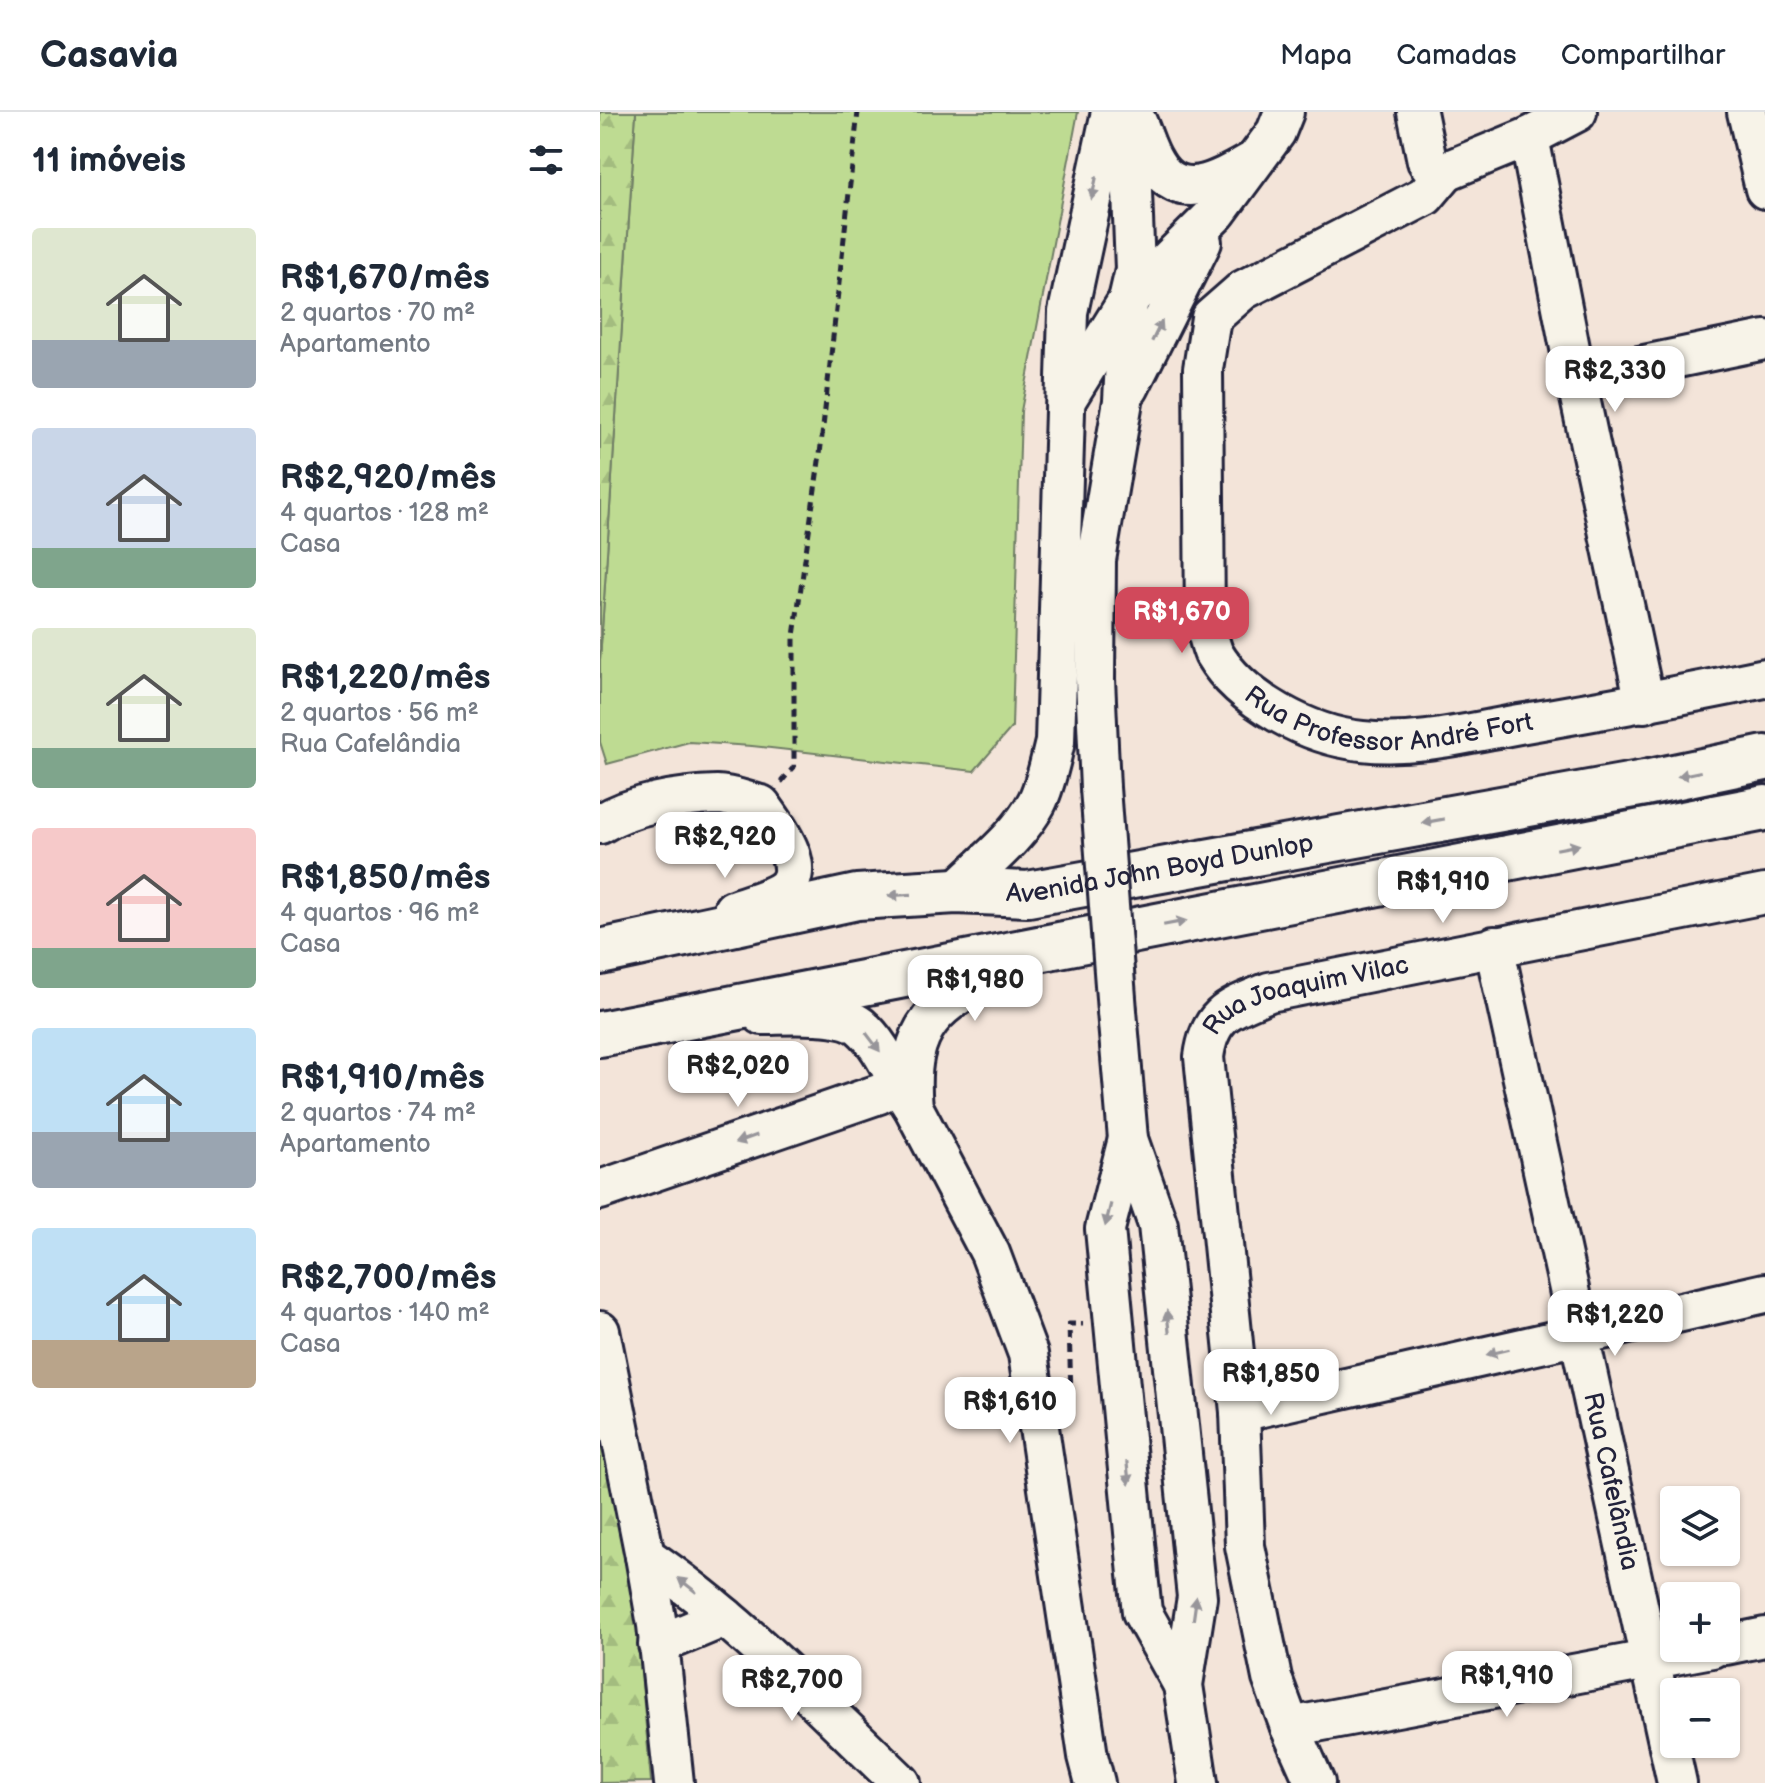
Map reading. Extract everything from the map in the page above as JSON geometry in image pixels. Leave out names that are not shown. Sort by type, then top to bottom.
[{"type":"main road","name":"Avenida John Boyd Dunlop","points":[[600,952],[857,897],[956,891],[1028,894],[1645,783],[1765,758]]},
{"type":"main road","name":"Avenida John Boyd Dunlop","points":[[602,1033],[1765,808]]},
{"type":"street","points":[[956,891],[1015,832],[1036,803],[1055,742],[1068,312],[1111,112]]},
{"type":"street","points":[[1131,112],[1155,165],[1170,180],[1193,187],[1214,184],[1256,160]]},
{"type":"street","points":[[1131,112],[1135,270],[1128,300],[1123,401],[1096,560],[1095,679],[1100,788],[1128,1139],[1158,1225],[1197,1597],[1183,1685],[1198,1783]]},
{"type":"street","points":[[1066,400],[1128,300],[1217,212],[1276,132],[1284,112]]},
{"type":"street","points":[[1417,112],[1437,166],[1529,137],[1577,112]]},
{"type":"street","points":[[1747,112],[1765,189]]},
{"type":"street","points":[[1529,137],[1576,379],[1645,703]]},
{"type":"street","name":"Rua Professor André Fort","points":[[1437,166],[1425,196],[1243,290],[1211,318],[1203,369],[1204,610],[1205,625],[1214,653],[1234,679],[1260,704],[1306,726],[1360,741],[1422,741],[1645,703],[1765,678]]},
{"type":"street","points":[[1123,401],[1217,212]]},
{"type":"street","points":[[1576,379],[1765,340]]},
{"type":"street","points":[[600,824],[613,816],[660,802],[720,795],[761,805],[786,841],[793,861],[790,882],[782,891],[652,940]]},
{"type":"street","name":"Rua Joaquim Vilac","points":[[1240,1412],[1204,1057],[1206,1038],[1217,1018],[1269,992],[1765,894]]},
{"type":"street","name":"Rua Cafelândia","points":[[1494,946],[1677,1783]]},
{"type":"street","points":[[907,1090],[916,1042],[924,1025],[942,1006],[1042,949]]},
{"type":"street","points":[[693,1015],[806,1015],[832,1017],[858,1024],[877,1045],[907,1090],[990,1253],[1028,1354],[1076,1680],[1095,1783]]},
{"type":"street","points":[[600,1190],[907,1090]]},
{"type":"street","points":[[1128,1139],[1105,1229],[1139,1587],[1142,1612],[1183,1685]]},
{"type":"street","points":[[1315,1783],[1272,1678],[1245,1546],[1240,1412],[1765,1293]]},
{"type":"street","points":[[600,1331],[645,1556],[674,1783]]},
{"type":"street","points":[[645,1556],[686,1583],[725,1617],[901,1783]]},
{"type":"street","points":[[658,1645],[725,1617]]},
{"type":"street","points":[[1740,1642],[1765,1637]]},
{"type":"street","points":[[1290,1727],[1660,1659]]},
{"type":"path","points":[[761,805],[794,767],[794,636],[820,454],[858,112]]},
{"type":"path","points":[[1069,1324],[1071,1404]]},
{"type":"green space","points":[[600,112],[636,112],[600,660]]},
{"type":"green space","points":[[636,112],[1078,112],[1021,411],[1012,727],[974,771],[689,742],[607,764],[600,742],[600,660]]},
{"type":"green space","points":[[600,1419],[633,1583],[651,1782],[600,1783]]}]
